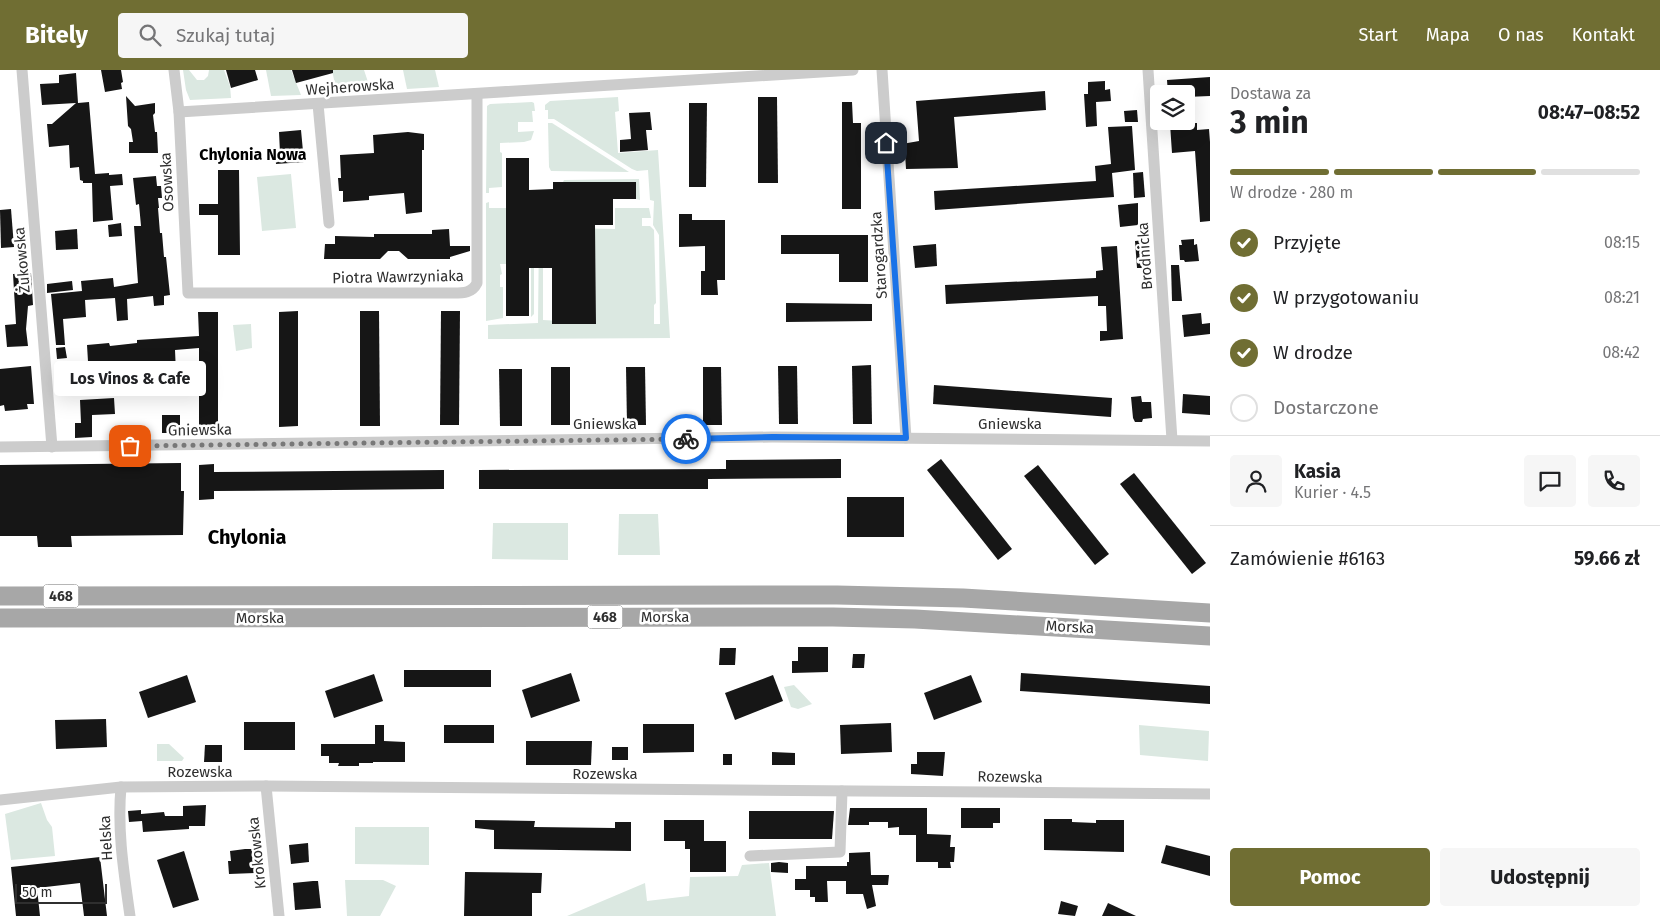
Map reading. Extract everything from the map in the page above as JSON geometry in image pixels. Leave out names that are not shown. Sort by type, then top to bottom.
[{"type":"main road","name":"Morska","points":[[0,596],[837,595],[963,598],[1210,613]]},
{"type":"main road","name":"Morska","points":[[0,618],[833,617],[963,621],[1210,636]]},
{"type":"street","name":"Żukowska","points":[[22,70],[52,447]]},
{"type":"street","name":"Osowska","points":[[174,70],[179,112],[188,293]]},
{"type":"street","name":"Wejherowska","points":[[179,112],[853,70]]},
{"type":"street","name":"Starogardzka","points":[[882,70],[906,438]]},
{"type":"street","name":"Brodnicka","points":[[1148,70],[1172,440]]},
{"type":"street","name":"Piotra Wawrzyniaka","points":[[188,293],[453,293],[467,292],[474,289],[477,283],[476,94]]},
{"type":"street","points":[[318,104],[330,223]]},
{"type":"street","name":"Gniewska","points":[[0,448],[772,437],[1210,441]]},
{"type":"street","name":"Rozewska","points":[[0,800],[120,787],[266,786],[1210,794]]},
{"type":"street","name":"Krokowska","points":[[266,786],[279,916]]},
{"type":"street","name":"Helska","points":[[120,787],[121,852],[130,916]]},
{"type":"street","points":[[750,856],[840,852],[842,791]]},
{"type":"shaded area","points":[[183,70],[189,70],[197,80],[204,80],[208,76],[209,70],[224,70],[230,86],[231,98],[190,100],[186,90]]},
{"type":"shaded area","points":[[266,70],[291,70],[301,95],[271,96]]},
{"type":"shaded area","points":[[332,70],[364,70],[371,91],[337,94]]},
{"type":"shaded area","points":[[403,70],[435,70],[439,87],[407,89]]},
{"type":"shaded area","points":[[618,97],[619,111],[615,112],[618,153],[658,150],[670,338],[488,339],[488,325],[538,323],[539,232],[543,240],[543,320],[596,323],[595,239],[565,228],[615,229],[615,208],[649,208],[651,218],[642,218],[642,226],[650,226],[654,230],[656,303],[654,305],[654,324],[660,324],[659,235],[653,225],[654,201],[650,200],[648,170],[637,171],[632,169],[554,119],[548,119],[548,110],[545,110],[545,105],[550,101]]},
{"type":"shaded area","points":[[534,103],[535,111],[532,111],[533,122],[518,122],[518,132],[534,131],[531,140],[500,143],[500,152],[502,153],[502,187],[489,188],[489,193],[486,193],[487,106],[490,104]]},
{"type":"shaded area","points":[[548,123],[552,123],[629,172],[551,171],[549,167]]},
{"type":"shaded area","points":[[291,174],[296,228],[262,231],[257,177]]},
{"type":"shaded area","points":[[639,179],[640,200],[636,199],[635,182],[563,182],[564,180]]},
{"type":"shaded area","points":[[489,202],[489,208],[506,208],[506,264],[500,264],[502,274],[500,275],[500,287],[503,287],[503,318],[486,321],[486,203]]},
{"type":"shaded area","points":[[531,203],[534,203],[534,314],[531,317]]},
{"type":"shaded area","points":[[251,324],[252,348],[236,351],[233,325]]},
{"type":"shaded area","points":[[619,514],[658,514],[660,555],[618,555]]},
{"type":"shaded area","points":[[493,523],[568,523],[568,560],[492,559]]},
{"type":"shaded area","points":[[794,685],[812,704],[798,709],[791,707],[784,687]]},
{"type":"shaded area","points":[[1139,725],[1209,731],[1208,761],[1140,755]]},
{"type":"shaded area","points":[[157,744],[169,744],[184,758],[182,761],[157,761]]},
{"type":"shaded area","points":[[41,803],[47,820],[52,827],[55,856],[11,860],[5,814]]},
{"type":"shaded area","points":[[355,827],[429,827],[429,865],[355,864]]},
{"type":"shaded area","points":[[769,863],[776,916],[567,916],[645,883],[647,901],[689,896],[690,877],[738,876],[742,865]]},
{"type":"shaded area","points":[[345,880],[383,880],[396,886],[380,916],[347,916]]},
{"type":"building","points":[[101,70],[121,70],[122,89],[105,92]]},
{"type":"building","points":[[226,70],[255,70],[258,80],[231,88]]},
{"type":"building","points":[[292,70],[333,70],[333,73],[296,83]]},
{"type":"building","points":[[76,73],[78,103],[89,102],[95,174],[122,174],[123,185],[110,186],[113,220],[93,222],[92,183],[83,183],[80,180],[79,167],[70,168],[69,145],[49,147],[47,124],[52,124],[76,103],[42,105],[40,84],[59,83],[59,75]]},
{"type":"building","points":[[1210,77],[1210,96],[1195,97],[1195,85],[1167,85],[1167,80]]},
{"type":"building","points":[[1105,81],[1105,90],[1110,89],[1111,101],[1096,102],[1097,126],[1086,127],[1084,94],[1088,94],[1088,82]]},
{"type":"building","points":[[1045,91],[1046,110],[954,117],[958,168],[906,169],[905,153],[903,153],[902,144],[919,141],[916,101]]},
{"type":"building","points":[[126,96],[135,106],[155,103],[155,113],[153,115],[155,132],[157,132],[158,153],[129,153],[129,142],[133,142],[131,129],[128,126]]},
{"type":"building","points":[[758,97],[777,97],[778,183],[758,183]]},
{"type":"building","points":[[842,102],[852,102],[853,123],[861,123],[861,209],[842,209]]},
{"type":"building","points":[[689,103],[707,103],[706,187],[689,187]]},
{"type":"building","points":[[1137,110],[1138,122],[1125,122],[1124,111]]},
{"type":"building","points":[[650,112],[652,130],[646,130],[648,150],[620,152],[620,140],[631,139],[629,113]]},
{"type":"building","points":[[1195,123],[1197,123],[1197,130],[1209,129],[1210,221],[1200,222],[1195,151],[1172,153],[1170,130],[1195,130]]},
{"type":"building","points":[[1132,126],[1135,170],[1112,173],[1114,197],[935,210],[934,191],[1096,181],[1095,166],[1111,164],[1108,127]]},
{"type":"building","points":[[301,130],[304,162],[276,164],[275,153],[280,153],[279,132]]},
{"type":"building","points":[[408,132],[424,134],[424,150],[422,150],[422,212],[406,214],[404,193],[369,196],[369,200],[343,202],[343,191],[339,191],[338,178],[341,178],[340,155],[374,153],[373,135]]},
{"type":"building","points":[[506,158],[529,158],[529,190],[553,189],[553,182],[636,182],[636,199],[613,199],[613,225],[595,225],[596,324],[552,324],[552,268],[529,268],[529,316],[506,316]]},
{"type":"building","points":[[218,170],[239,170],[240,255],[218,255],[218,215],[199,215],[199,204],[218,204]]},
{"type":"building","points":[[1143,172],[1145,197],[1134,198],[1133,173]]},
{"type":"building","points":[[156,176],[157,186],[161,186],[162,198],[158,198],[160,233],[162,233],[164,257],[166,257],[170,295],[164,296],[164,305],[154,306],[153,296],[127,299],[128,320],[117,321],[115,298],[85,300],[86,317],[63,319],[65,345],[56,345],[51,294],[82,291],[81,281],[113,278],[114,287],[138,283],[134,226],[141,226],[139,204],[136,205],[133,178]]},
{"type":"building","points":[[1138,203],[1138,225],[1120,227],[1118,205]]},
{"type":"building","points":[[11,209],[14,247],[1,248],[0,210]]},
{"type":"building","points":[[679,214],[692,214],[692,220],[725,220],[725,280],[717,280],[718,295],[701,295],[701,271],[705,271],[705,246],[679,247]]},
{"type":"building","points":[[121,223],[122,236],[109,237],[108,225]]},
{"type":"building","points":[[77,229],[78,249],[56,250],[55,231]]},
{"type":"building","points":[[449,229],[450,246],[470,246],[470,251],[450,257],[450,259],[408,259],[399,251],[388,251],[380,259],[324,259],[325,244],[335,244],[335,236],[374,237],[374,234],[432,234],[432,230]]},
{"type":"building","points":[[781,235],[868,235],[868,282],[839,282],[839,254],[781,254]]},
{"type":"building","points":[[1194,239],[1194,245],[1197,244],[1199,261],[1185,262],[1180,260],[1179,245],[1182,245],[1181,240]]},
{"type":"building","points":[[1146,240],[1147,268],[1137,268],[1135,241]]},
{"type":"building","points":[[936,244],[937,266],[915,268],[913,246]]},
{"type":"building","points":[[1117,246],[1123,339],[1100,341],[1100,331],[1107,331],[1106,306],[1098,306],[1098,296],[946,304],[945,285],[1096,278],[1096,271],[1103,270],[1101,247]]},
{"type":"building","points":[[1171,265],[1179,265],[1182,301],[1172,301]]},
{"type":"building","points":[[31,273],[33,305],[28,306],[26,329],[28,346],[7,347],[5,325],[16,324],[13,274]]},
{"type":"building","points":[[72,281],[73,290],[47,293],[47,284]]},
{"type":"building","points":[[786,303],[872,304],[872,321],[786,322]]},
{"type":"building","points":[[298,311],[298,426],[279,427],[279,312]]},
{"type":"building","points":[[360,311],[379,311],[380,426],[360,426]]},
{"type":"building","points":[[441,311],[460,311],[459,425],[440,425]]},
{"type":"building","points":[[198,312],[218,312],[218,427],[199,427],[199,348],[175,350],[176,373],[150,375],[152,394],[122,396],[120,375],[89,378],[87,345],[109,343],[110,346],[137,343],[137,340],[199,336]]},
{"type":"building","points":[[1201,313],[1202,324],[1210,323],[1210,334],[1184,337],[1182,315]]},
{"type":"building","points":[[65,347],[67,358],[57,359],[56,348]]},
{"type":"building","points":[[871,365],[872,424],[853,424],[852,366]]},
{"type":"building","points":[[31,366],[34,404],[27,404],[28,409],[5,411],[4,405],[0,406],[0,369]]},
{"type":"building","points":[[778,366],[797,366],[798,424],[779,424]]},
{"type":"building","points":[[551,367],[570,367],[570,425],[551,425]]},
{"type":"building","points":[[626,367],[645,367],[646,425],[627,425]]},
{"type":"building","points":[[703,367],[721,367],[722,425],[703,425]]},
{"type":"building","points":[[499,369],[522,369],[522,426],[500,426]]},
{"type":"building","points":[[934,385],[1112,398],[1111,417],[933,404]]},
{"type":"building","points":[[1183,394],[1210,396],[1210,415],[1182,413]]},
{"type":"building","points":[[1141,396],[1142,402],[1151,402],[1152,418],[1143,419],[1142,422],[1135,422],[1131,397]]},
{"type":"building","points":[[114,398],[115,414],[92,415],[92,437],[75,438],[75,423],[81,423],[80,400]]},
{"type":"building","points":[[162,415],[180,415],[180,433],[162,433]]},
{"type":"building","points":[[841,459],[841,478],[708,479],[708,489],[479,489],[479,470],[726,469],[726,460]]},
{"type":"building","points":[[941,459],[1012,549],[998,560],[927,470]]},
{"type":"building","points":[[181,463],[181,491],[184,491],[183,535],[71,536],[72,547],[38,547],[37,536],[0,536],[0,465]]},
{"type":"building","points":[[214,464],[214,472],[444,470],[444,489],[214,491],[214,499],[199,500],[199,465]]},
{"type":"building","points":[[1038,465],[1109,554],[1095,565],[1024,476]]},
{"type":"building","points":[[1134,473],[1206,563],[1192,574],[1120,484]]},
{"type":"building","points":[[847,497],[904,497],[904,537],[847,537]]},
{"type":"building","points":[[798,647],[828,647],[828,672],[792,673],[792,661],[798,661]]},
{"type":"building","points":[[720,648],[736,648],[735,665],[719,665]]},
{"type":"building","points":[[853,654],[865,654],[864,668],[852,668]]},
{"type":"building","points":[[404,670],[491,670],[491,687],[404,687]]},
{"type":"building","points":[[571,673],[580,701],[531,718],[522,690]]},
{"type":"building","points":[[1021,673],[1210,686],[1210,704],[1020,691]]},
{"type":"building","points":[[374,674],[383,701],[334,718],[325,691]]},
{"type":"building","points":[[187,675],[196,702],[148,718],[139,692]]},
{"type":"building","points":[[773,675],[783,701],[735,720],[725,693]]},
{"type":"building","points":[[971,675],[982,702],[934,720],[924,693]]},
{"type":"building","points":[[106,719],[107,747],[56,749],[55,720]]},
{"type":"building","points":[[244,722],[295,722],[295,750],[244,750]]},
{"type":"building","points":[[891,723],[892,752],[841,754],[840,725]]},
{"type":"building","points":[[643,724],[694,724],[694,752],[643,753]]},
{"type":"building","points":[[375,725],[384,725],[384,741],[405,742],[405,762],[373,762],[359,763],[359,766],[338,766],[339,763],[329,763],[329,756],[321,756],[321,744],[375,744]]},
{"type":"building","points":[[444,725],[494,725],[494,743],[444,743]]},
{"type":"building","points":[[526,741],[592,741],[591,765],[526,765]]},
{"type":"building","points":[[205,745],[222,745],[222,762],[204,762]]},
{"type":"building","points":[[612,747],[628,747],[628,760],[612,760]]},
{"type":"building","points":[[772,752],[795,753],[795,765],[772,765]]},
{"type":"building","points":[[917,752],[945,752],[943,776],[911,774],[911,764],[917,764]]},
{"type":"building","points":[[723,754],[732,754],[732,765],[723,765]]},
{"type":"building","points":[[206,805],[205,826],[189,826],[189,829],[143,832],[142,821],[129,822],[128,811],[141,810],[141,814],[164,812],[165,816],[183,816],[183,806]]},
{"type":"building","points":[[850,808],[927,808],[927,834],[951,835],[950,847],[955,847],[954,862],[950,862],[951,868],[938,868],[938,862],[916,862],[916,835],[899,835],[899,827],[888,828],[888,822],[869,822],[869,825],[848,825]]},
{"type":"building","points":[[961,808],[1000,808],[1000,823],[993,823],[993,828],[961,828]]},
{"type":"building","points":[[749,811],[834,811],[832,839],[749,839]]},
{"type":"building","points":[[1044,819],[1072,819],[1072,822],[1096,823],[1096,820],[1124,820],[1124,852],[1044,850]]},
{"type":"building","points":[[475,820],[535,821],[534,827],[615,828],[615,822],[631,822],[631,851],[494,849],[494,830],[475,828]]},
{"type":"building","points":[[664,820],[704,820],[704,841],[726,841],[726,872],[690,872],[690,849],[685,849],[685,841],[664,841]]},
{"type":"building","points":[[308,843],[309,862],[291,864],[289,845]]},
{"type":"building","points":[[1166,845],[1210,856],[1210,876],[1161,863]]},
{"type":"building","points":[[252,849],[255,873],[229,874],[228,861],[231,861],[230,851]]},
{"type":"building","points":[[184,851],[199,900],[173,908],[157,860]]},
{"type":"building","points":[[870,852],[871,875],[889,875],[888,885],[872,885],[876,906],[867,909],[863,894],[846,894],[846,881],[827,881],[828,902],[815,902],[815,897],[810,897],[810,890],[795,890],[795,879],[806,879],[806,866],[847,866],[849,853]]},
{"type":"building","points":[[100,857],[107,916],[84,916],[80,883],[37,888],[40,916],[16,916],[11,867]]},
{"type":"building","points":[[771,863],[788,863],[788,873],[771,872]]},
{"type":"building","points":[[465,872],[542,873],[541,893],[532,893],[532,916],[464,916]]},
{"type":"building","points":[[318,881],[321,908],[295,910],[293,883]]},
{"type":"building","points":[[1061,901],[1078,906],[1075,916],[1058,914]]},
{"type":"building","points":[[1108,903],[1136,916],[1102,916]]},
{"type":"way so far","points":[[130,446],[686,439]]},
{"type":"place","name":"Los Vinos & Cafe","points":[[130,446]]},
{"type":"district","name":"Chylonia Nowa","points":[[253,154]]},
{"type":"district","name":"Chylonia","points":[[247,537]]},
{"type":"route","points":[[686,439],[772,437],[906,438],[886,143]]}]
